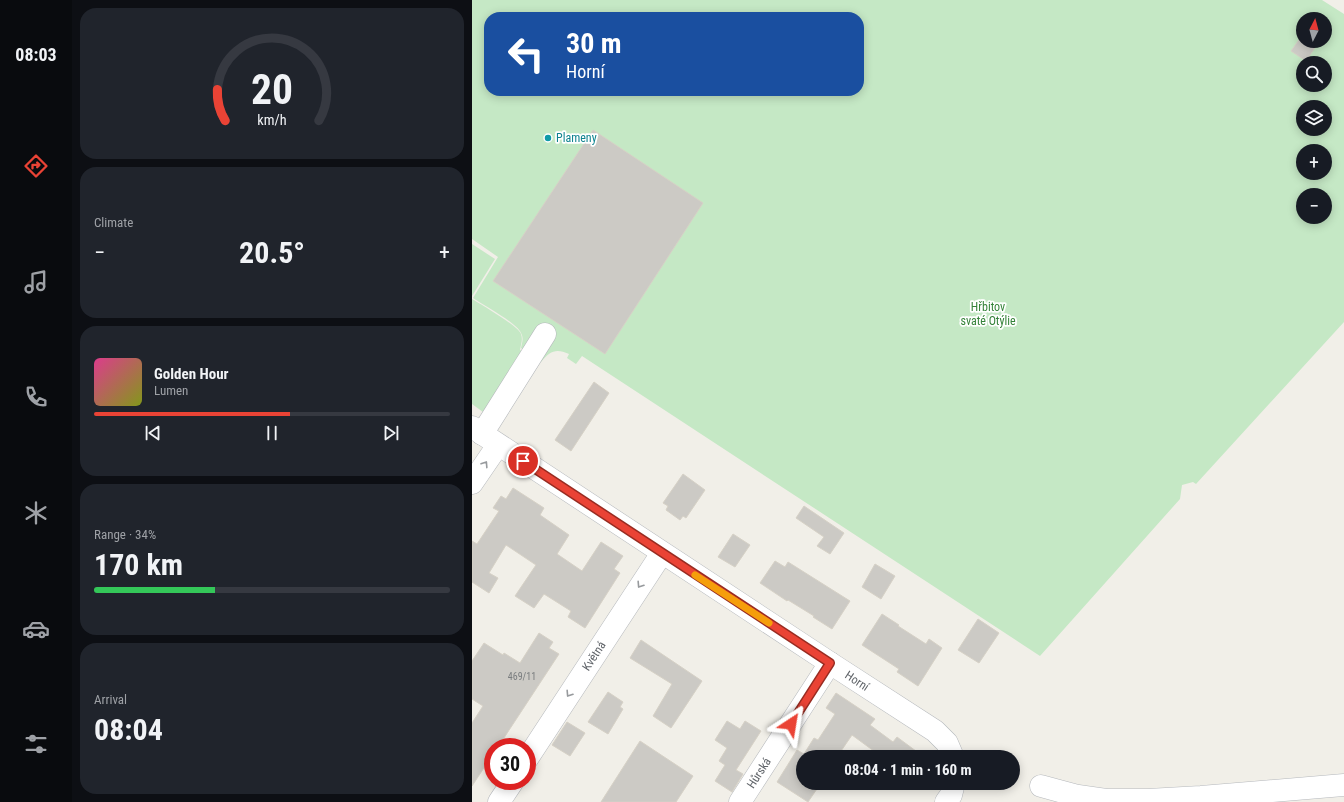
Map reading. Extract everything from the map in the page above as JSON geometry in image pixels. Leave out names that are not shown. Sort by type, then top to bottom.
[{"type":"street","points":[[472,483],[484,435],[545,334]]},
{"type":"street","name":"Horní","points":[[484,435],[935,731],[947,743],[950,750]]},
{"type":"street","name":"Květná","points":[[536,745],[662,553]]},
{"type":"street","name":"Hůrská","points":[[740,802],[830,663]]},
{"type":"street","points":[[1041,786],[1071,794],[1099,799],[1148,800],[1340,785]]},
{"type":"street","points":[[499,802],[506,790]]},
{"type":"street","points":[[946,802],[951,796],[952,790]]},
{"type":"green space","name":"Hřbitov svaté Otýlie","points":[[472,0],[1322,0],[1344,14],[1344,322],[1196,484],[1193,482],[1182,485],[1180,499],[1040,656],[582,356],[576,364],[567,358],[569,354],[557,351],[547,355],[541,362],[521,348],[521,333],[513,324],[473,298],[498,257],[472,239]]},
{"type":"green space","points":[[472,244],[495,259],[472,296]]},
{"type":"green space","points":[[472,299],[513,326],[521,334],[522,338],[520,350],[522,351],[483,412],[472,404]]},
{"type":"building","points":[[1296,44],[1296,48],[1315,48],[1309,56],[1298,56],[1291,51]]},
{"type":"building","points":[[593,130],[703,203],[605,354],[493,281]]},
{"type":"building","points":[[594,382],[609,393],[571,451],[555,440]]},
{"type":"building","points":[[683,474],[705,490],[686,518],[683,516],[680,520],[666,510],[668,506],[663,503]]},
{"type":"building","points":[[513,488],[544,508],[540,515],[569,535],[557,554],[582,571],[601,542],[623,556],[614,569],[620,573],[585,628],[568,617],[571,611],[544,594],[534,608],[515,596],[536,565],[506,545],[489,573],[498,578],[489,593],[472,582],[472,541],[477,544],[499,511],[493,508],[501,496],[506,499]]},
{"type":"building","points":[[804,506],[844,533],[830,554],[817,546],[824,537],[796,518]]},
{"type":"building","points":[[733,534],[750,545],[735,567],[718,557]]},
{"type":"building","points":[[775,561],[785,567],[788,562],[850,601],[832,629],[813,617],[814,616],[788,600],[787,601],[760,583]]},
{"type":"building","points":[[875,564],[895,576],[881,599],[862,587]]},
{"type":"building","points":[[882,614],[926,644],[929,639],[942,648],[918,686],[897,672],[899,669],[862,645]]},
{"type":"building","points":[[978,619],[999,633],[979,663],[958,650]]},
{"type":"building","points":[[539,633],[553,642],[549,648],[559,654],[504,738],[484,738],[484,768],[472,786],[472,723],[483,706],[472,699],[472,661],[484,643],[503,655],[504,653],[520,663]]},
{"type":"building","points":[[641,640],[702,681],[671,728],[653,716],[672,684],[630,658]]},
{"type":"building","points":[[608,692],[623,702],[620,707],[623,709],[608,734],[588,722]]},
{"type":"building","points":[[836,693],[875,719],[870,725],[893,742],[897,737],[915,750],[872,750],[852,735],[842,750],[806,750],[814,738],[818,740],[835,714],[826,708]]},
{"type":"building","points":[[727,721],[740,729],[745,721],[761,731],[736,770],[743,774],[732,792],[715,781],[725,765],[719,761],[727,748],[715,740]]},
{"type":"building","points":[[567,722],[585,733],[570,756],[552,745]]},
{"type":"building","points":[[640,741],[693,776],[676,802],[601,802]]},
{"type":"building","points":[[796,752],[796,790],[816,790],[808,802],[777,782]]},
{"type":"slow traffic","points":[[695,575],[769,623]]},
{"type":"place","name":"Plameny","points":[[548,138]]},
{"type":"route","points":[[523,461],[830,663],[791,724]]}]
